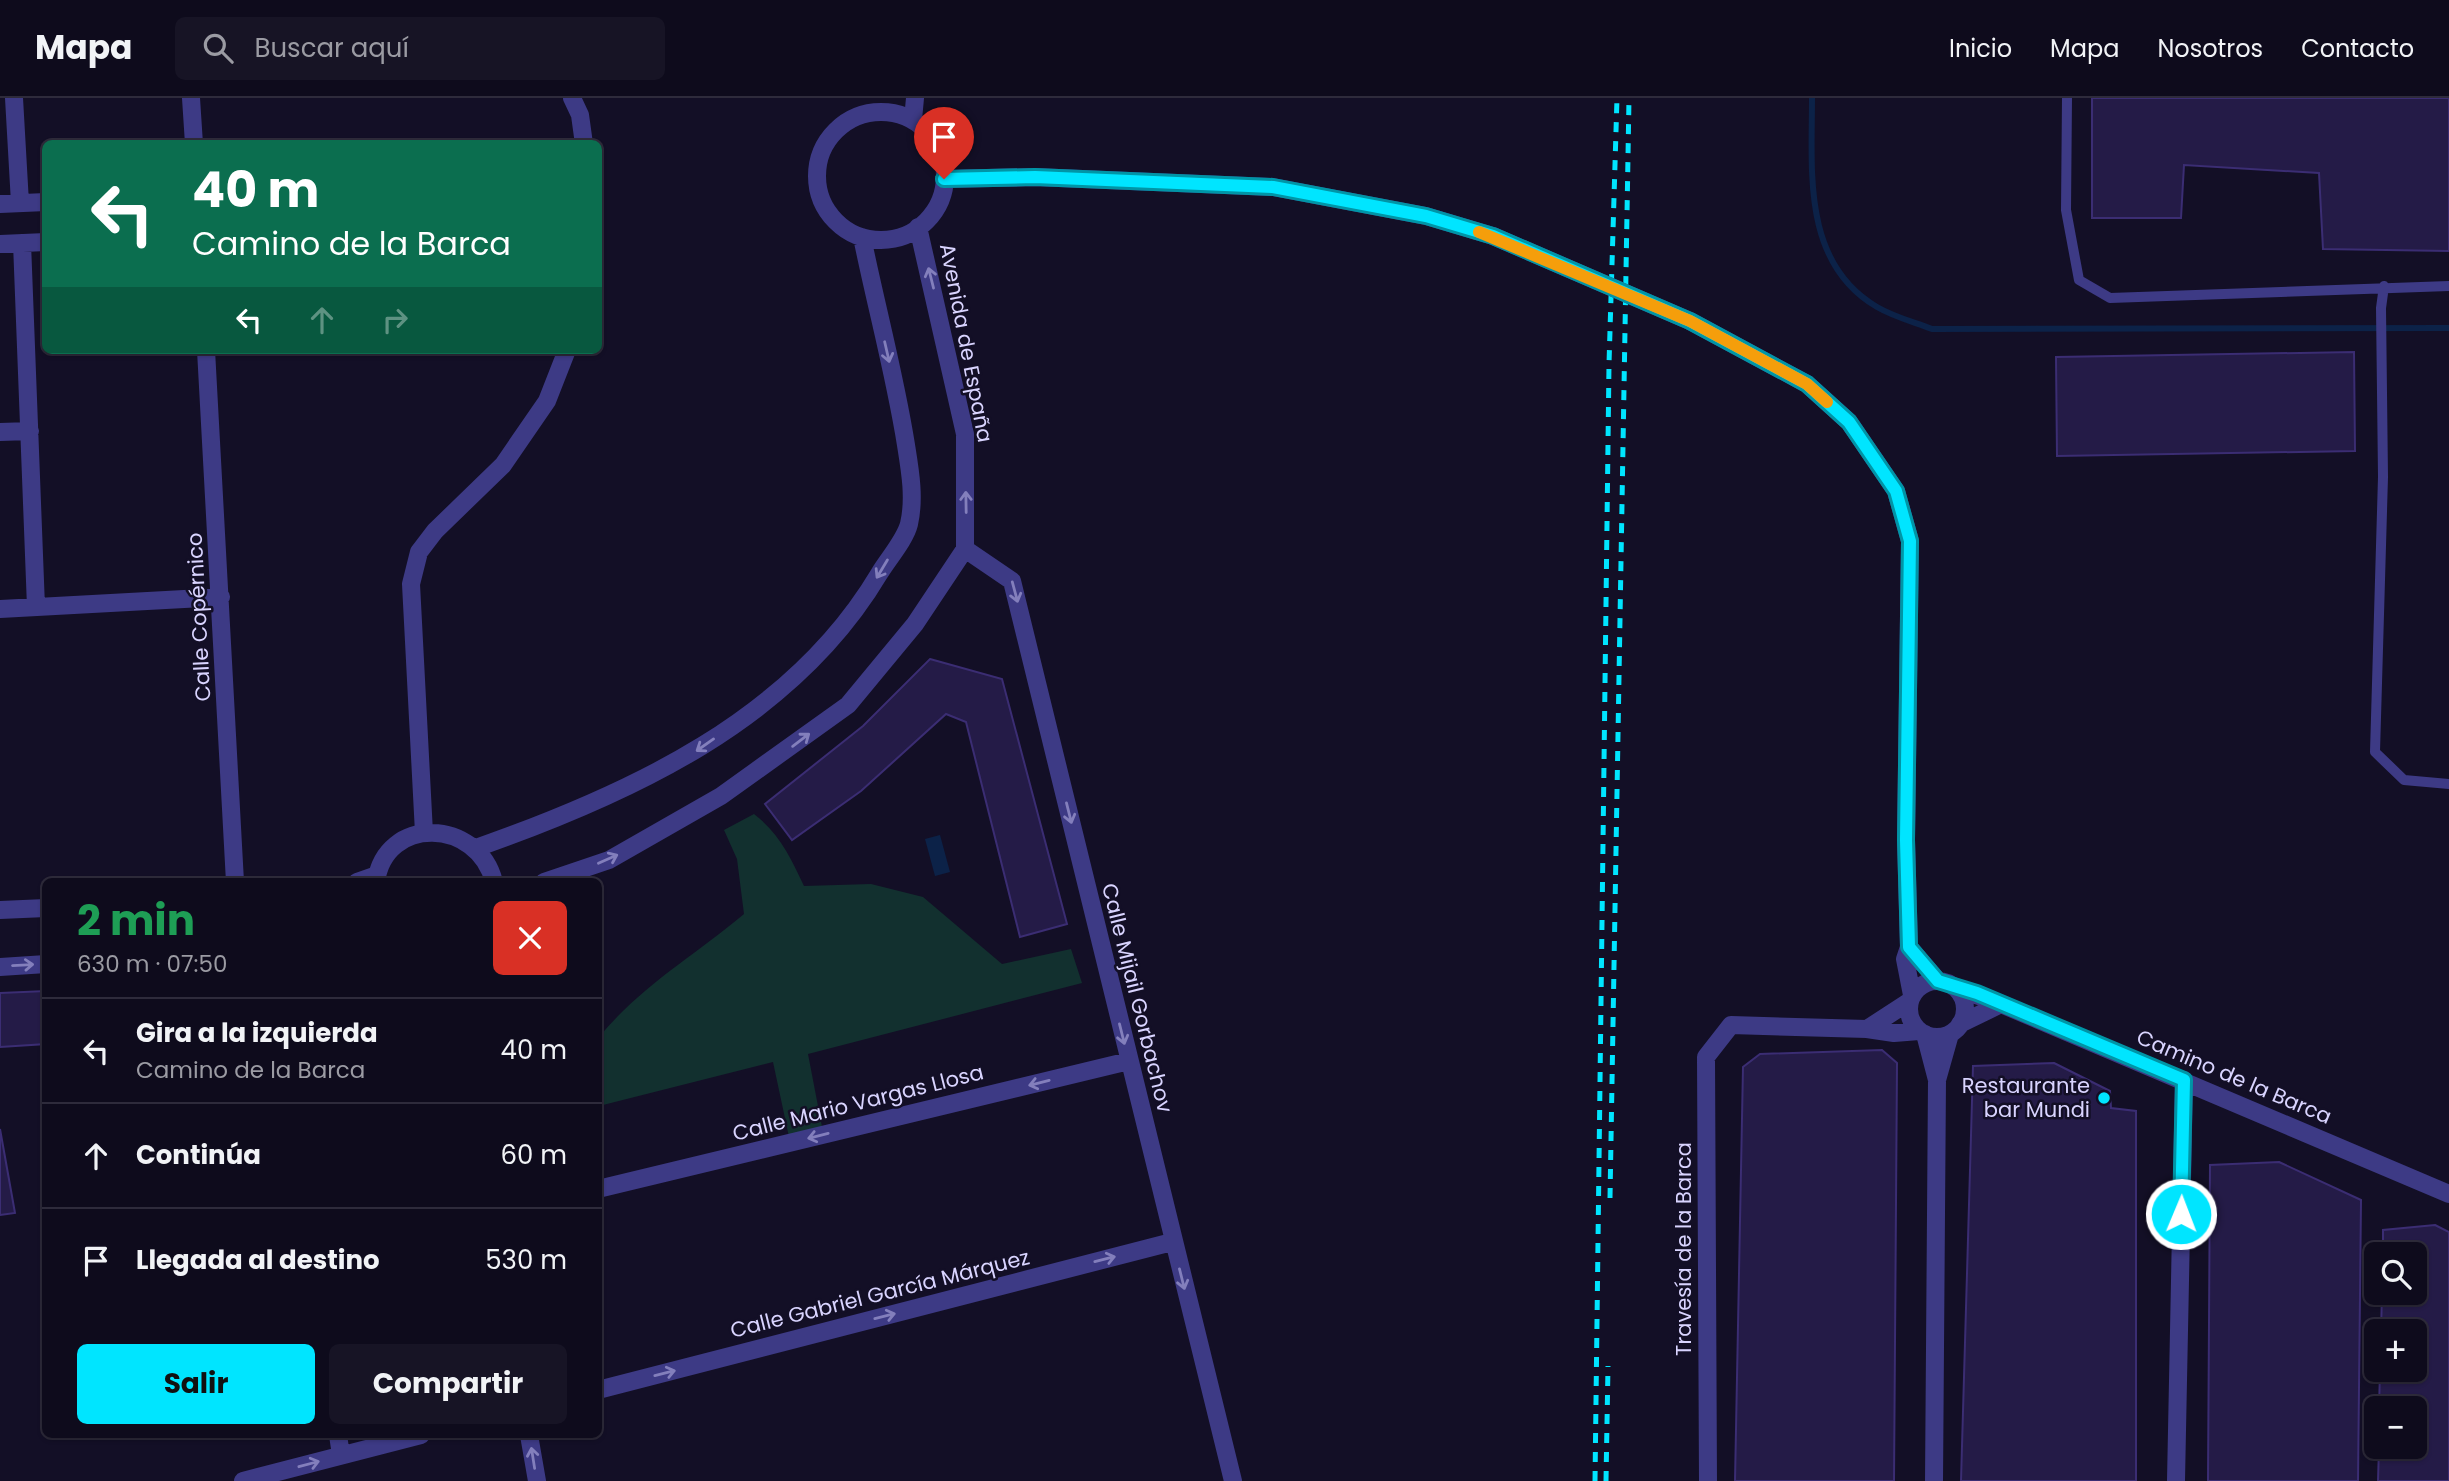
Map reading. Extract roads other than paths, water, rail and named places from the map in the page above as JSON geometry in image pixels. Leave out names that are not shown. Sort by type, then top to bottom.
[{"type":"street","points":[[14,98],[20,203]]},
{"type":"street","points":[[191,98],[194,140]]},
{"type":"street","points":[[572,98],[580,115],[583,140]]},
{"type":"street","points":[[913,120],[915,98]]},
{"type":"street","points":[[869,105],[913,120],[929,134],[940,152],[944,179],[942,193],[933,212],[918,227],[901,236],[882,240],[862,237],[843,228],[828,213],[819,194],[817,173],[821,152],[832,134],[869,105]]},
{"type":"street","points":[[944,179],[1035,177],[1273,187],[1426,216],[1493,236],[1690,321],[1807,384],[1849,422],[1896,491],[1910,541],[1906,840],[1909,947],[1905,959],[1911,998],[1910,1019],[1922,1033],[1937,1080],[1934,1481]]},
{"type":"street","points":[[0,204],[42,202]]},
{"type":"street","name":"Avenida de España","points":[[918,227],[965,434],[965,549]]},
{"type":"street","points":[[476,848],[554,821],[693,754],[775,696],[856,612],[909,525],[912,482],[899,401],[862,237]]},
{"type":"street","points":[[0,244],[42,242]]},
{"type":"street","points":[[22,243],[36,607]]},
{"type":"street","name":"Calle Copérnico","points":[[206,354],[235,878]]},
{"type":"street","points":[[424,833],[411,584],[419,552],[435,531],[503,465],[547,401],[565,354]]},
{"type":"street","points":[[0,432],[30,431]]},
{"type":"street","points":[[556,878],[610,860],[721,796],[848,705],[915,624],[965,549]]},
{"type":"street","name":"Calle Mijail Gorbachov","points":[[965,549],[1012,581],[1172,1242],[1233,1481]]},
{"type":"street","points":[[0,609],[221,597]]},
{"type":"street","points":[[376,878],[395,847],[424,833],[443,832],[461,838],[476,848],[487,863],[493,878]]},
{"type":"street","points":[[0,911],[42,908]]},
{"type":"street","points":[[1909,947],[1964,1002],[1937,1080]]},
{"type":"street","points":[[0,967],[42,964]]},
{"type":"street","points":[[1867,1029],[1911,998],[1921,986],[1946,984]]},
{"type":"street","name":"Camino de la Barca","points":[[1946,984],[2184,1080],[2449,1194]]},
{"type":"street","points":[[1867,1029],[1941,1037],[2001,1004]]},
{"type":"street","name":"Travesía de la Barca","points":[[1708,1481],[1706,1057],[1731,1025],[1867,1029]]},
{"type":"street","name":"Calle Mario Vargas Llosa","points":[[602,1188],[1129,1061]]},
{"type":"street","points":[[2176,1481],[2184,1080]]},
{"type":"street","name":"Calle Gabriel García Márquez","points":[[602,1389],[1172,1242]]},
{"type":"street","points":[[338,1438],[341,1455]]},
{"type":"street","points":[[243,1481],[409,1438]]},
{"type":"street","points":[[530,1438],[537,1481]]},
{"type":"lane","points":[[2067,98],[2066,211],[2079,280],[2110,298],[2384,286],[2449,286]]},
{"type":"lane","points":[[2384,286],[2381,308],[2383,477],[2375,751],[2404,780],[2449,784]]},
{"type":"water","points":[[940,835],[950,872],[935,876],[925,839]]},
{"type":"waterway","points":[[1812,98],[1813,185],[1816,214],[1823,241],[1835,266],[1853,288],[1890,314],[1932,329],[2449,328]]},
{"type":"railway","points":[[1595,1481],[1609,364],[1617,98]]},
{"type":"railway","points":[[1610,1198],[1629,98]]},
{"type":"railway","points":[[1606,1481],[1608,1366]]},
{"type":"place","name":"Restaurante bar Mundi","points":[[2104,1098]]}]
